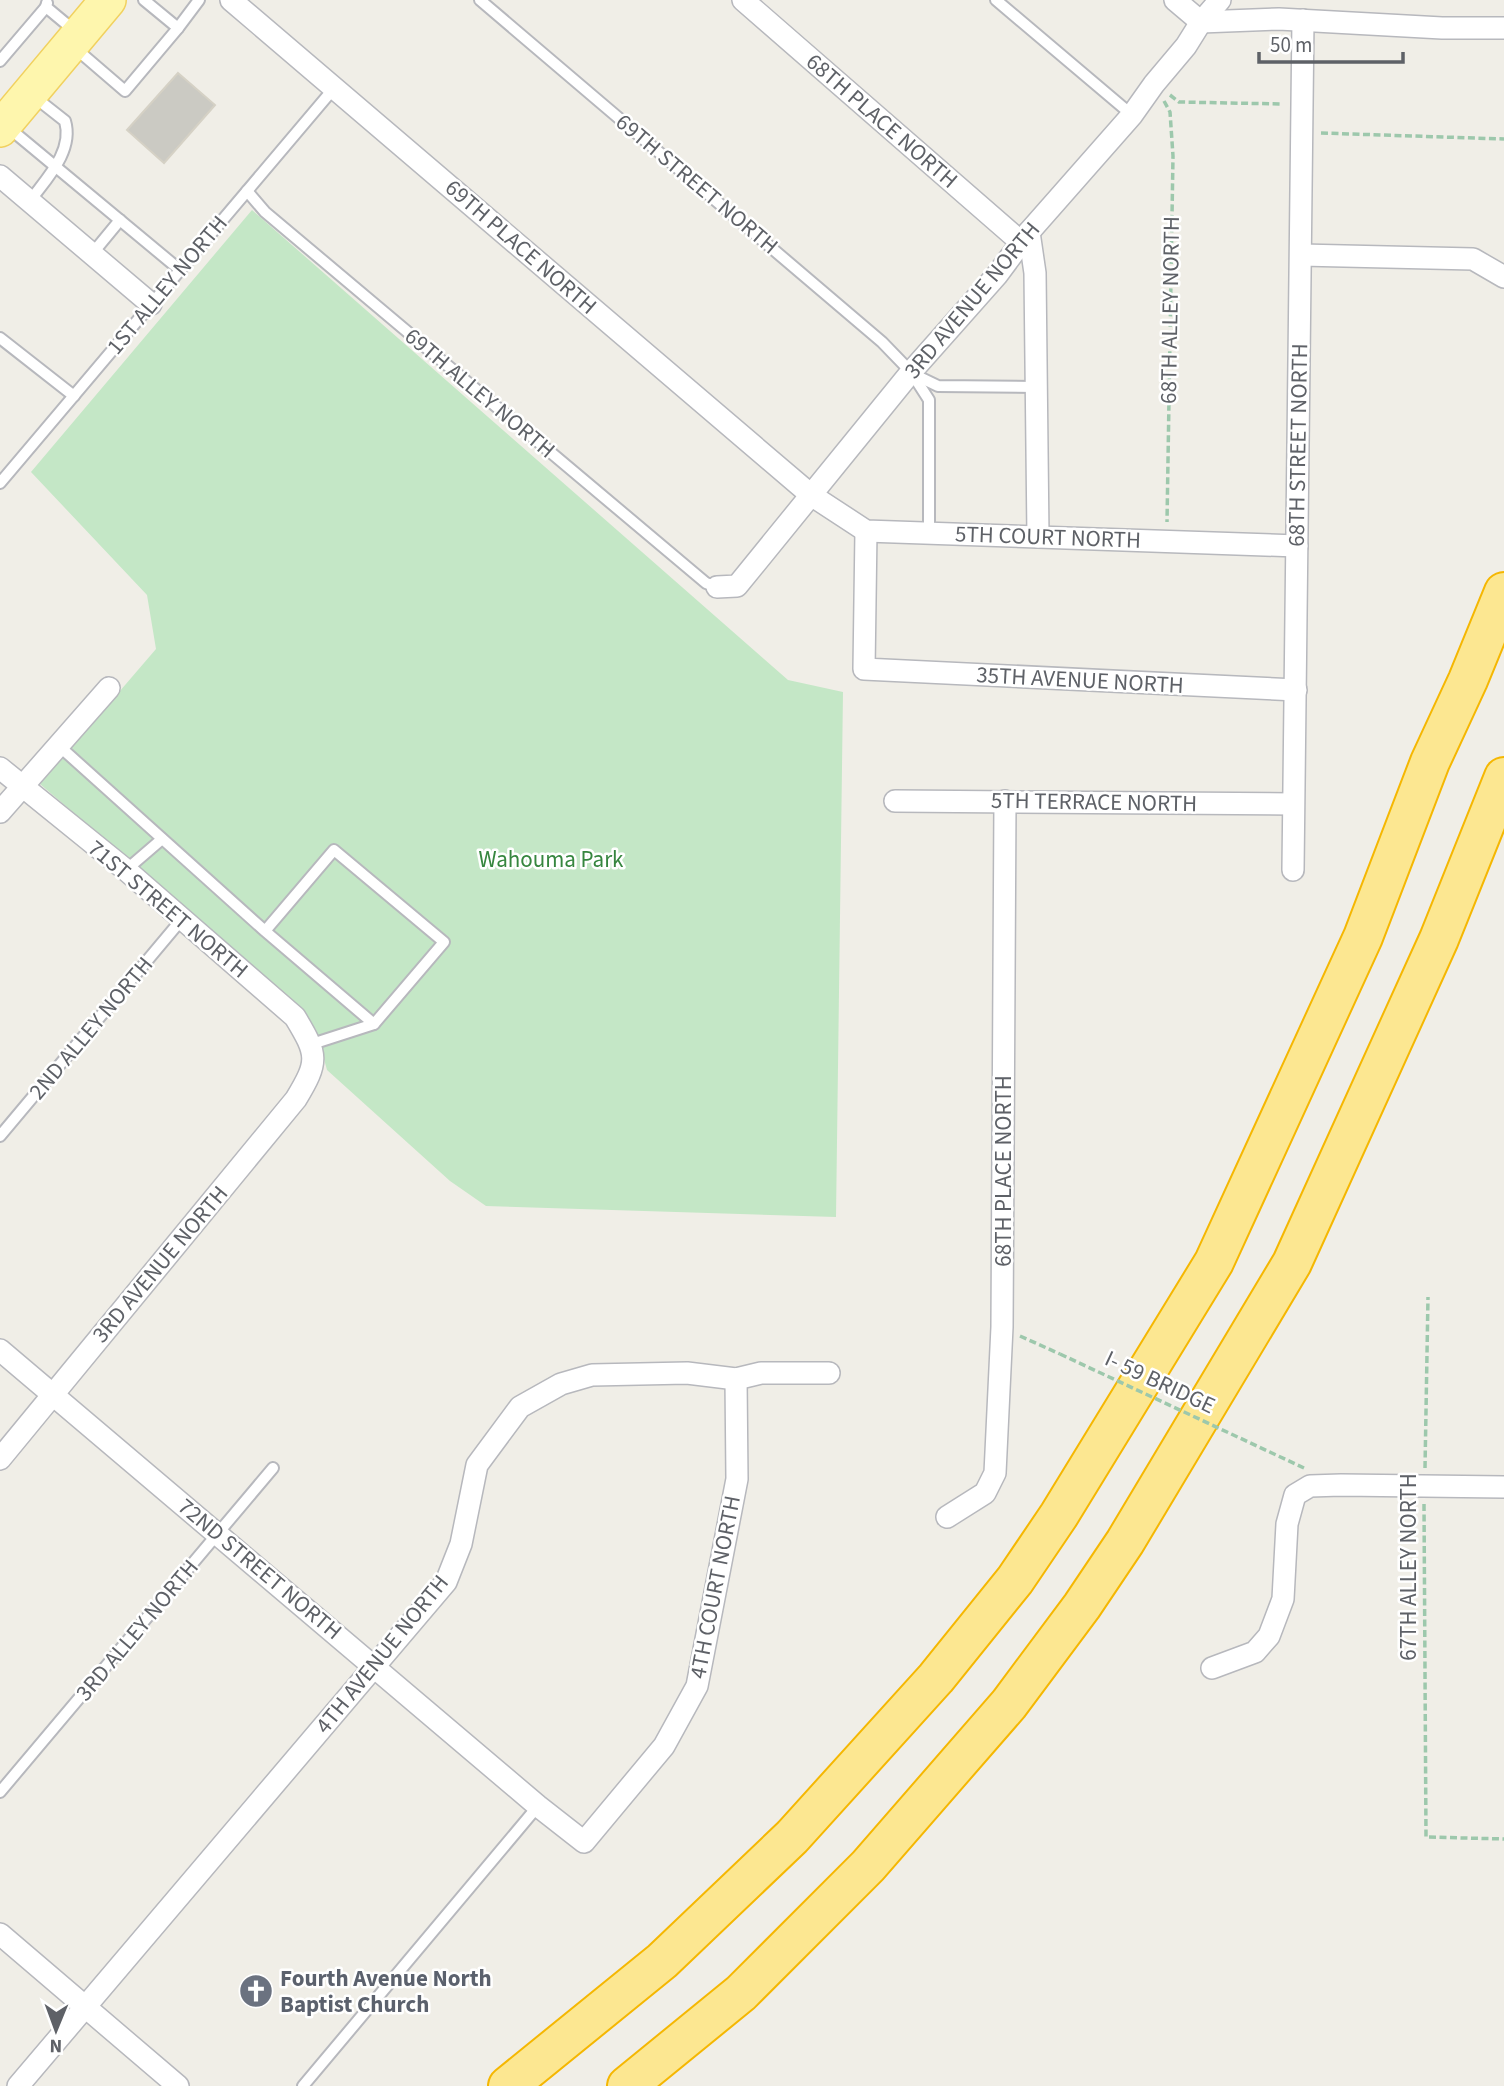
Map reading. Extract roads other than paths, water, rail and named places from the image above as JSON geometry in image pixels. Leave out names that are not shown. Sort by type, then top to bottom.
[{"type":"highway","points":[[508,2086],[662,1961],[793,1837],[936,1678],[1015,1580],[1052,1526],[1214,1262],[1363,937],[1430,762],[1468,680],[1504,592]]},
{"type":"highway","points":[[627,2086],[741,1993],[868,1866],[1009,1704],[1082,1606],[1125,1542],[1292,1263],[1439,939],[1504,777]]},
{"type":"main road","points":[[9,114],[108,0]]},
{"type":"street","name":"69TH PLACE NORTH","points":[[231,0],[811,495]]},
{"type":"street","name":"68TH PLACE NORTH","points":[[743,0],[1025,237]]},
{"type":"street","points":[[1175,0],[1201,22],[1303,20],[1442,28],[1504,28]]},
{"type":"street","name":"3RD AVENUE NORTH","points":[[717,587],[737,586],[911,372],[1132,115],[1220,0]]},
{"type":"street","name":"68TH STREET NORTH","points":[[1293,870],[1303,20]]},
{"type":"street","points":[[0,176],[151,304]]},
{"type":"street","points":[[1025,237],[1035,273],[1038,537]]},
{"type":"street","points":[[1301,255],[1473,259],[1504,277]]},
{"type":"street","points":[[811,495],[866,531]]},
{"type":"street","name":"5TH COURT NORTH","points":[[866,531],[1297,546]]},
{"type":"street","name":"35TH AVENUE NORTH","points":[[866,531],[864,670],[1296,690]]},
{"type":"street","points":[[0,812],[109,688]]},
{"type":"street","name":"71ST STREET NORTH","points":[[0,768],[126,870],[295,1017],[312,1055]]},
{"type":"street","name":"5TH TERRACE NORTH","points":[[895,800],[1293,804]]},
{"type":"street","name":"68TH PLACE NORTH","points":[[947,1517],[985,1493],[995,1473],[1002,1327],[1005,801]]},
{"type":"street","name":"3RD AVENUE NORTH","points":[[0,1459],[296,1099],[313,1073],[312,1055]]},
{"type":"street","name":"72ND STREET NORTH","points":[[0,1350],[538,1806],[584,1842]]},
{"type":"street","name":"4TH AVENUE NORTH","points":[[18,2086],[446,1582],[460,1544],[477,1465],[520,1407],[561,1384],[592,1376],[687,1373],[736,1379],[761,1373],[829,1373]]},
{"type":"street","name":"4TH COURT NORTH","points":[[584,1842],[664,1746],[697,1686],[737,1479],[736,1379]]},
{"type":"street","points":[[1212,1668],[1255,1652],[1269,1636],[1283,1599],[1287,1524],[1296,1495],[1310,1486],[1504,1486]]},
{"type":"street","points":[[0,1934],[178,2086]]},
{"type":"lane","points":[[144,0],[178,28]]},
{"type":"lane","points":[[0,61],[47,3],[75,40],[125,91],[199,0]]},
{"type":"lane","name":"69TH STREET NORTH","points":[[480,0],[882,342],[911,372]]},
{"type":"lane","points":[[996,0],[1132,115]]},
{"type":"lane","name":"1ST ALLEY NORTH","points":[[0,483],[335,87]]},
{"type":"lane","points":[[9,114],[55,167],[180,270]]},
{"type":"lane","points":[[9,114],[65,121],[68,138],[55,167],[30,201]]},
{"type":"lane","name":"69TH ALLEY NORTH","points":[[247,191],[265,212],[695,575],[717,587]]},
{"type":"lane","points":[[92,254],[120,220]]},
{"type":"lane","points":[[0,338],[74,396]]},
{"type":"lane","points":[[911,372],[938,386],[1038,387]]},
{"type":"lane","points":[[911,372],[929,400],[929,533]]},
{"type":"lane","points":[[58,746],[265,931],[374,1024]]},
{"type":"lane","points":[[126,870],[162,839]]},
{"type":"lane","points":[[265,931],[334,850],[444,942],[374,1024],[312,1055]]},
{"type":"lane","name":"2ND ALLEY NORTH","points":[[0,1136],[182,919]]},
{"type":"lane","name":"3RD ALLEY NORTH","points":[[0,1792],[273,1468]]},
{"type":"lane","points":[[303,2086],[538,1806]]},
{"type":"place","name":"Fourth Avenue North Baptist Church","points":[[256,1991]]},
{"type":"park label","name":"Wahouma Park","points":[[551,859]]}]
